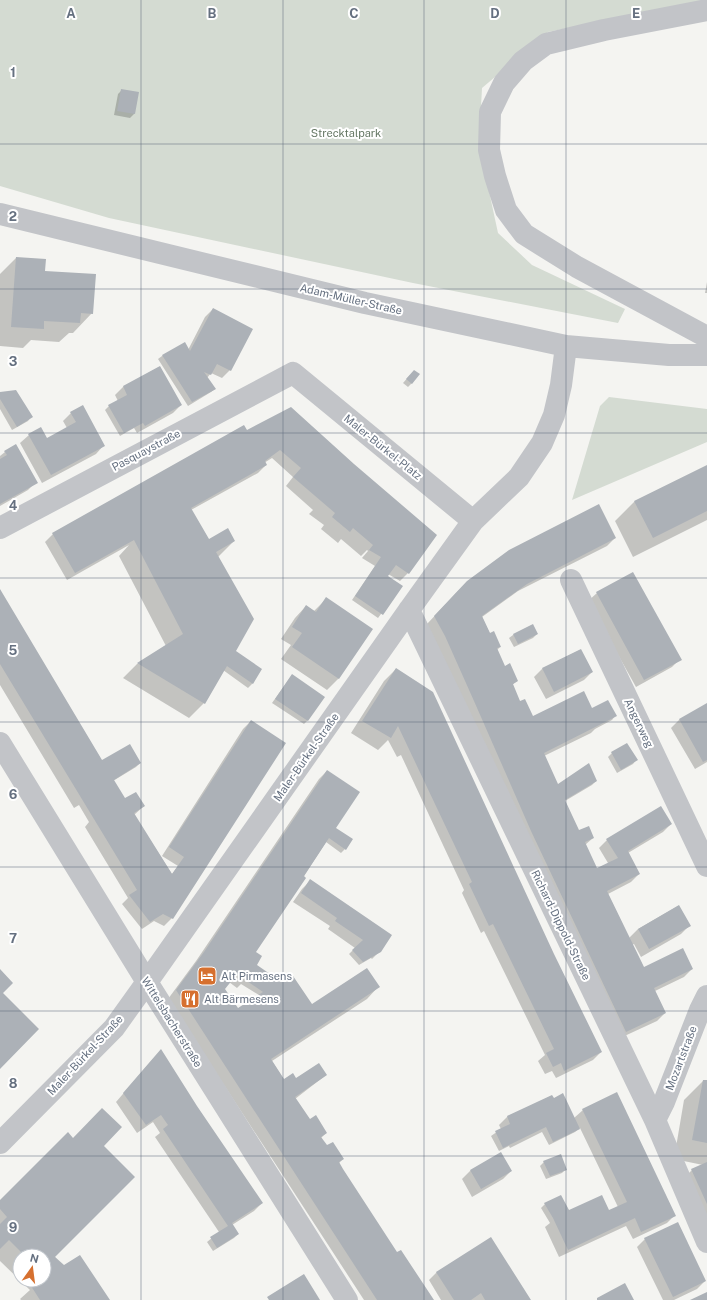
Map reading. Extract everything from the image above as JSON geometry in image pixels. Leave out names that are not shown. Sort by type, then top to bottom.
[{"type":"street","points":[[707,10],[604,30],[546,44],[523,61],[504,83],[490,112],[489,150],[495,176],[506,210],[524,234],[577,267],[707,337]]},
{"type":"street","name":"Adam-Müller-Straße","points":[[0,214],[357,301],[566,346],[669,355],[707,355]]},
{"type":"street","name":"Maler-Bürkel-Straße","points":[[0,1143],[114,1028],[473,521],[520,477],[542,443],[554,415],[561,385],[566,346]]},
{"type":"street","name":"Maler-Bürkel-Platz","points":[[293,373],[473,521]]},
{"type":"street","name":"Pasquaystraße","points":[[0,528],[293,373]]},
{"type":"street","name":"Angerweg","points":[[571,580],[707,866]]},
{"type":"street","name":"Richard-Dippold-Straße","points":[[409,610],[655,1120],[707,1242]]},
{"type":"street","name":"Wittelsbacherstraße","points":[[0,743],[147,982],[347,1300]]},
{"type":"street","name":"Mozartstraße","points":[[655,1120],[664,1102],[700,1010],[707,996]]},
{"type":"green space","name":"Strecktalpark","points":[[0,0],[705,0],[548,32],[482,88],[479,145],[498,233],[532,265],[625,309],[618,323],[413,283],[109,218],[0,186]]},
{"type":"green space","points":[[609,397],[707,409],[707,442],[572,500],[600,406]]},
{"type":"building","points":[[121,89],[139,92],[135,114],[117,111]]},
{"type":"building","points":[[16,257],[46,259],[45,271],[96,274],[93,314],[81,313],[80,323],[44,321],[44,329],[11,327]]},
{"type":"building","points":[[213,308],[253,329],[231,371],[217,364],[211,375],[204,372],[216,389],[192,402],[162,355],[185,342],[190,351]]},
{"type":"building","points":[[160,366],[182,405],[145,426],[143,423],[124,433],[108,405],[127,395],[123,386]]},
{"type":"building","points":[[414,370],[420,374],[412,384],[406,379]]},
{"type":"building","points":[[16,390],[33,417],[17,427],[0,399],[0,392]]},
{"type":"building","points":[[83,405],[105,446],[51,475],[28,434],[41,427],[47,438],[76,422],[70,412]]},
{"type":"building","points":[[291,407],[354,464],[437,535],[409,574],[396,565],[388,576],[403,586],[383,615],[355,596],[381,557],[369,550],[373,545],[353,528],[350,532],[332,517],[335,513],[293,477],[301,468],[280,450],[265,461],[267,465],[191,508],[209,539],[228,528],[235,541],[216,552],[254,619],[236,651],[262,669],[253,684],[227,666],[205,704],[137,663],[183,634],[134,540],[75,573],[52,533],[244,425],[247,430]]},
{"type":"building","points":[[16,444],[38,483],[0,504],[0,459],[7,455],[4,451]]},
{"type":"building","points":[[707,465],[707,511],[653,538],[634,501]]},
{"type":"building","points":[[599,504],[616,538],[527,584],[482,616],[490,633],[494,631],[501,647],[497,648],[505,666],[510,663],[518,681],[513,684],[520,701],[525,699],[533,716],[584,691],[592,708],[608,700],[617,716],[544,753],[558,784],[589,763],[597,781],[565,800],[579,830],[589,826],[594,838],[585,842],[597,868],[618,858],[606,839],[661,806],[672,824],[628,851],[640,874],[607,891],[644,967],[683,948],[693,969],[654,988],[666,1013],[626,1032],[531,831],[445,636],[434,616],[467,581],[509,550]]},
{"type":"building","points":[[633,572],[682,660],[644,680],[596,592]]},
{"type":"building","points":[[0,589],[102,760],[130,744],[141,763],[114,780],[125,798],[136,792],[145,806],[134,813],[172,874],[184,857],[169,847],[251,720],[286,743],[173,919],[163,914],[150,922],[129,895],[137,890],[0,664]]},
{"type":"building","points":[[326,597],[373,629],[339,679],[292,647],[302,633],[292,627],[306,605],[316,612]]},
{"type":"building","points":[[533,624],[538,634],[518,644],[513,634]]},
{"type":"building","points":[[581,649],[593,672],[554,692],[542,668]]},
{"type":"building","points":[[396,668],[433,692],[554,954],[602,1052],[564,1071],[561,1063],[553,1067],[546,1053],[554,1049],[493,924],[489,926],[469,884],[472,882],[398,726],[391,738],[362,721]]},
{"type":"building","points":[[292,674],[325,697],[308,721],[275,699]]},
{"type":"building","points":[[707,703],[707,760],[703,762],[679,719]]},
{"type":"building","points":[[627,743],[638,760],[621,770],[611,752]]},
{"type":"building","points":[[327,770],[360,792],[336,828],[353,839],[346,850],[329,838],[304,876],[306,878],[256,952],[262,956],[257,965],[280,981],[291,973],[312,1004],[367,968],[380,987],[271,1059],[284,1079],[293,1073],[296,1078],[319,1063],[327,1075],[295,1097],[310,1119],[316,1115],[327,1133],[321,1137],[327,1145],[333,1142],[344,1159],[339,1162],[343,1169],[397,1252],[401,1250],[434,1300],[377,1300],[176,990],[204,952]],"holes":[[[237,974],[263,992],[238,1008],[225,989]]]},
{"type":"building","points":[[310,879],[392,935],[381,952],[363,962],[352,950],[363,940],[335,921],[337,918],[301,893]]},
{"type":"building","points":[[679,905],[691,926],[649,949],[638,929]]},
{"type":"building","points":[[0,969],[13,983],[3,993],[39,1029],[0,1069]]},
{"type":"building","points":[[161,1049],[197,1106],[263,1203],[232,1223],[239,1234],[217,1248],[210,1237],[228,1226],[163,1129],[168,1125],[161,1115],[146,1125],[123,1093]]},
{"type":"building","points":[[703,1080],[707,1080],[707,1143],[692,1140]]},
{"type":"building","points":[[617,1092],[676,1216],[641,1232],[635,1218],[568,1250],[544,1203],[561,1195],[569,1210],[602,1195],[609,1210],[627,1202],[582,1109]]},
{"type":"building","points":[[563,1093],[580,1129],[553,1142],[546,1127],[503,1148],[495,1131],[510,1124],[507,1116],[552,1095],[554,1098]]},
{"type":"building","points":[[102,1108],[122,1127],[104,1146],[135,1177],[55,1257],[64,1265],[80,1255],[110,1300],[40,1300],[32,1288],[52,1288],[52,1248],[17,1248],[9,1240],[0,1249],[0,1224],[7,1217],[0,1209],[0,1200],[68,1132],[73,1138]]},
{"type":"building","points":[[501,1152],[512,1171],[481,1189],[470,1170]]},
{"type":"building","points":[[561,1154],[567,1170],[550,1176],[543,1161]]},
{"type":"building","points":[[707,1162],[707,1204],[691,1169]]},
{"type":"building","points":[[678,1222],[706,1281],[673,1297],[644,1238]]},
{"type":"building","points":[[491,1237],[531,1300],[485,1300],[481,1293],[471,1300],[454,1300],[436,1272]]},
{"type":"building","points":[[304,1274],[320,1300],[269,1300],[267,1297]]},
{"type":"building","points":[[625,1283],[634,1300],[597,1300],[597,1298]]},
{"type":"building","points":[[707,1292],[707,1300],[690,1300]]},
{"type":"place","name":"Alt Pirmasens","points":[[207,976]]},
{"type":"place","name":"Alt Bärmesens","points":[[190,999]]}]
